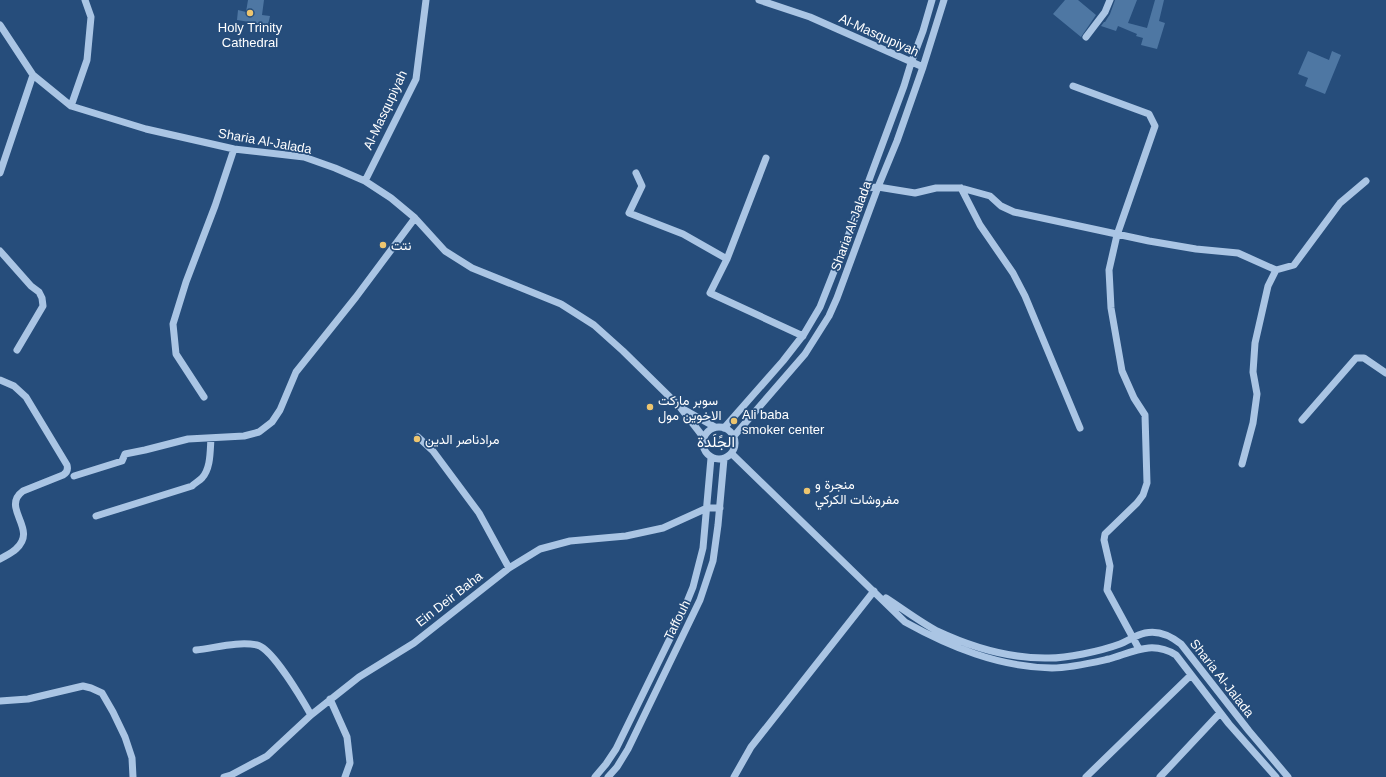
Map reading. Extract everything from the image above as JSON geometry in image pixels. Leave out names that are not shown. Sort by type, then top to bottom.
[{"type":"street","points":[[71,106],[87,60],[91,17],[85,0]]},
{"type":"street","name":"Al-Masqupiyah","points":[[365,181],[416,79],[426,0]]},
{"type":"street","name":"Al-Masqupiyah","points":[[759,0],[810,17],[922,67]]},
{"type":"street","name":"Sharia Al-Jalada","points":[[724,428],[803,336],[820,307],[904,86],[932,0]]},
{"type":"street","name":"Sharia Al-Jalada","points":[[734,436],[805,354],[817,336],[837,298],[878,187],[897,141],[944,0]]},
{"type":"street","points":[[1086,37],[1105,12],[1110,0]]},
{"type":"street","name":"Sharia Al-Jalada","points":[[0,25],[34,75],[71,106],[146,129],[234,149],[304,157],[365,181],[391,198],[415,218],[445,251],[472,268],[561,304],[594,325],[624,351],[680,407]]},
{"type":"street","points":[[0,173],[34,75]]},
{"type":"street","points":[[1073,86],[1149,114],[1155,126],[1117,235],[1109,270],[1111,308],[1122,371],[1134,398],[1145,415],[1147,483],[1143,495],[1137,503],[1105,534],[1104,540],[1110,566],[1107,590],[1119,615],[1134,638],[1139,649]]},
{"type":"street","points":[[204,397],[176,354],[173,324],[186,282],[215,206],[234,149]]},
{"type":"street","points":[[766,158],[727,259],[710,293],[803,336]]},
{"type":"street","points":[[636,173],[642,186],[629,213],[683,234],[727,259]]},
{"type":"street","points":[[866,188],[878,187],[915,193],[936,188],[961,188],[990,196],[1001,206],[1014,212],[1117,235],[1196,249],[1238,253],[1276,270],[1294,265],[1340,203],[1366,181]]},
{"type":"street","points":[[961,188],[980,225],[1013,273],[1080,428]]},
{"type":"street","points":[[74,476],[122,461],[125,454],[188,439],[252,435],[266,428],[280,410],[296,372],[356,297],[415,218]]},
{"type":"street","points":[[0,251],[31,286],[39,292],[43,302],[43,306],[17,350]]},
{"type":"street","points":[[1242,464],[1253,423],[1257,394],[1253,372],[1256,343],[1268,286],[1276,270]]},
{"type":"street","points":[[1302,420],[1356,358],[1364,358],[1386,373]]},
{"type":"street","points":[[0,380],[14,386],[26,397],[67,465],[66,473],[63,475],[25,490],[15,499],[14,508],[22,525],[22,538],[16,550],[0,559]]},
{"type":"street","points":[[680,407],[715,428]]},
{"type":"street","points":[[680,407],[704,438]]},
{"type":"street","points":[[595,777],[616,749],[687,601],[699,569],[703,548],[711,458],[704,448],[704,438],[709,430],[715,428],[724,428],[731,432],[734,436],[736,445],[732,454],[720,460],[711,458]]},
{"type":"street","points":[[418,437],[433,451],[478,513],[509,568]]},
{"type":"street","points":[[96,516],[192,486],[202,478],[207,469],[210,454],[210,438]]},
{"type":"street","name":"Sharia Al-Jalada","points":[[732,454],[905,622],[952,646],[980,656],[1010,664],[1032,667],[1054,668],[1078,665],[1109,659],[1139,649],[1152,647],[1168,650],[1176,655],[1220,712],[1261,762],[1276,777]]},
{"type":"street","name":"Taffouh","points":[[608,777],[617,767],[628,749],[700,600],[712,561],[720,508],[724,459]]},
{"type":"street","name":"Ein Deir Baha","points":[[224,777],[231,775],[267,756],[311,715],[359,677],[414,643],[509,568],[540,549],[570,541],[626,536],[663,528],[707,508],[720,508]]},
{"type":"street","points":[[734,777],[751,747],[874,591]]},
{"type":"street","name":"Sharia Al-Jalada","points":[[874,591],[937,630],[981,649],[1012,656],[1046,658],[1080,654],[1119,645],[1144,633],[1164,634],[1174,638],[1181,644],[1249,731],[1288,777]]},
{"type":"street","points":[[196,650],[247,644],[259,645],[266,649],[276,662],[295,688],[311,715]]},
{"type":"street","points":[[1086,777],[1191,675]]},
{"type":"street","points":[[0,701],[28,699],[83,686],[102,693],[125,737],[132,758],[133,777]]},
{"type":"street","points":[[330,699],[347,737],[350,763],[344,777]]},
{"type":"street","points":[[1160,777],[1220,712]]},
{"type":"building","name":"Holy Trinity Cathedral","points":[[248,0],[264,0],[262,15],[270,16],[268,25],[237,20],[238,10],[246,12]]},
{"type":"building","points":[[1065,0],[1078,0],[1096,15],[1081,37],[1053,14]]},
{"type":"building","points":[[1115,0],[1137,0],[1128,23],[1147,28],[1155,0],[1164,0],[1159,21],[1165,23],[1157,49],[1141,45],[1143,38],[1136,36],[1137,34],[1118,26],[1116,31],[1101,26],[1110,14]]},
{"type":"building","points":[[1308,51],[1329,60],[1332,51],[1341,55],[1325,94],[1305,86],[1308,78],[1298,74]]},
{"type":"place","name":"Holy Trinity Cathedral","points":[[250,13]]},
{"type":"place","name":"نتت","points":[[383,245]]},
{"type":"place","name":"سوبر ماركت الاخوين مول","points":[[650,407]]},
{"type":"place","name":"Ali baba smoker center","points":[[734,421]]},
{"type":"place","name":"مرادناصر الدين","points":[[417,439]]},
{"type":"place","name":"منجرة و مفروشات الكركي","points":[[807,491]]},
{"type":"district","name":"الجًلَدة","points":[[716,441]]}]
